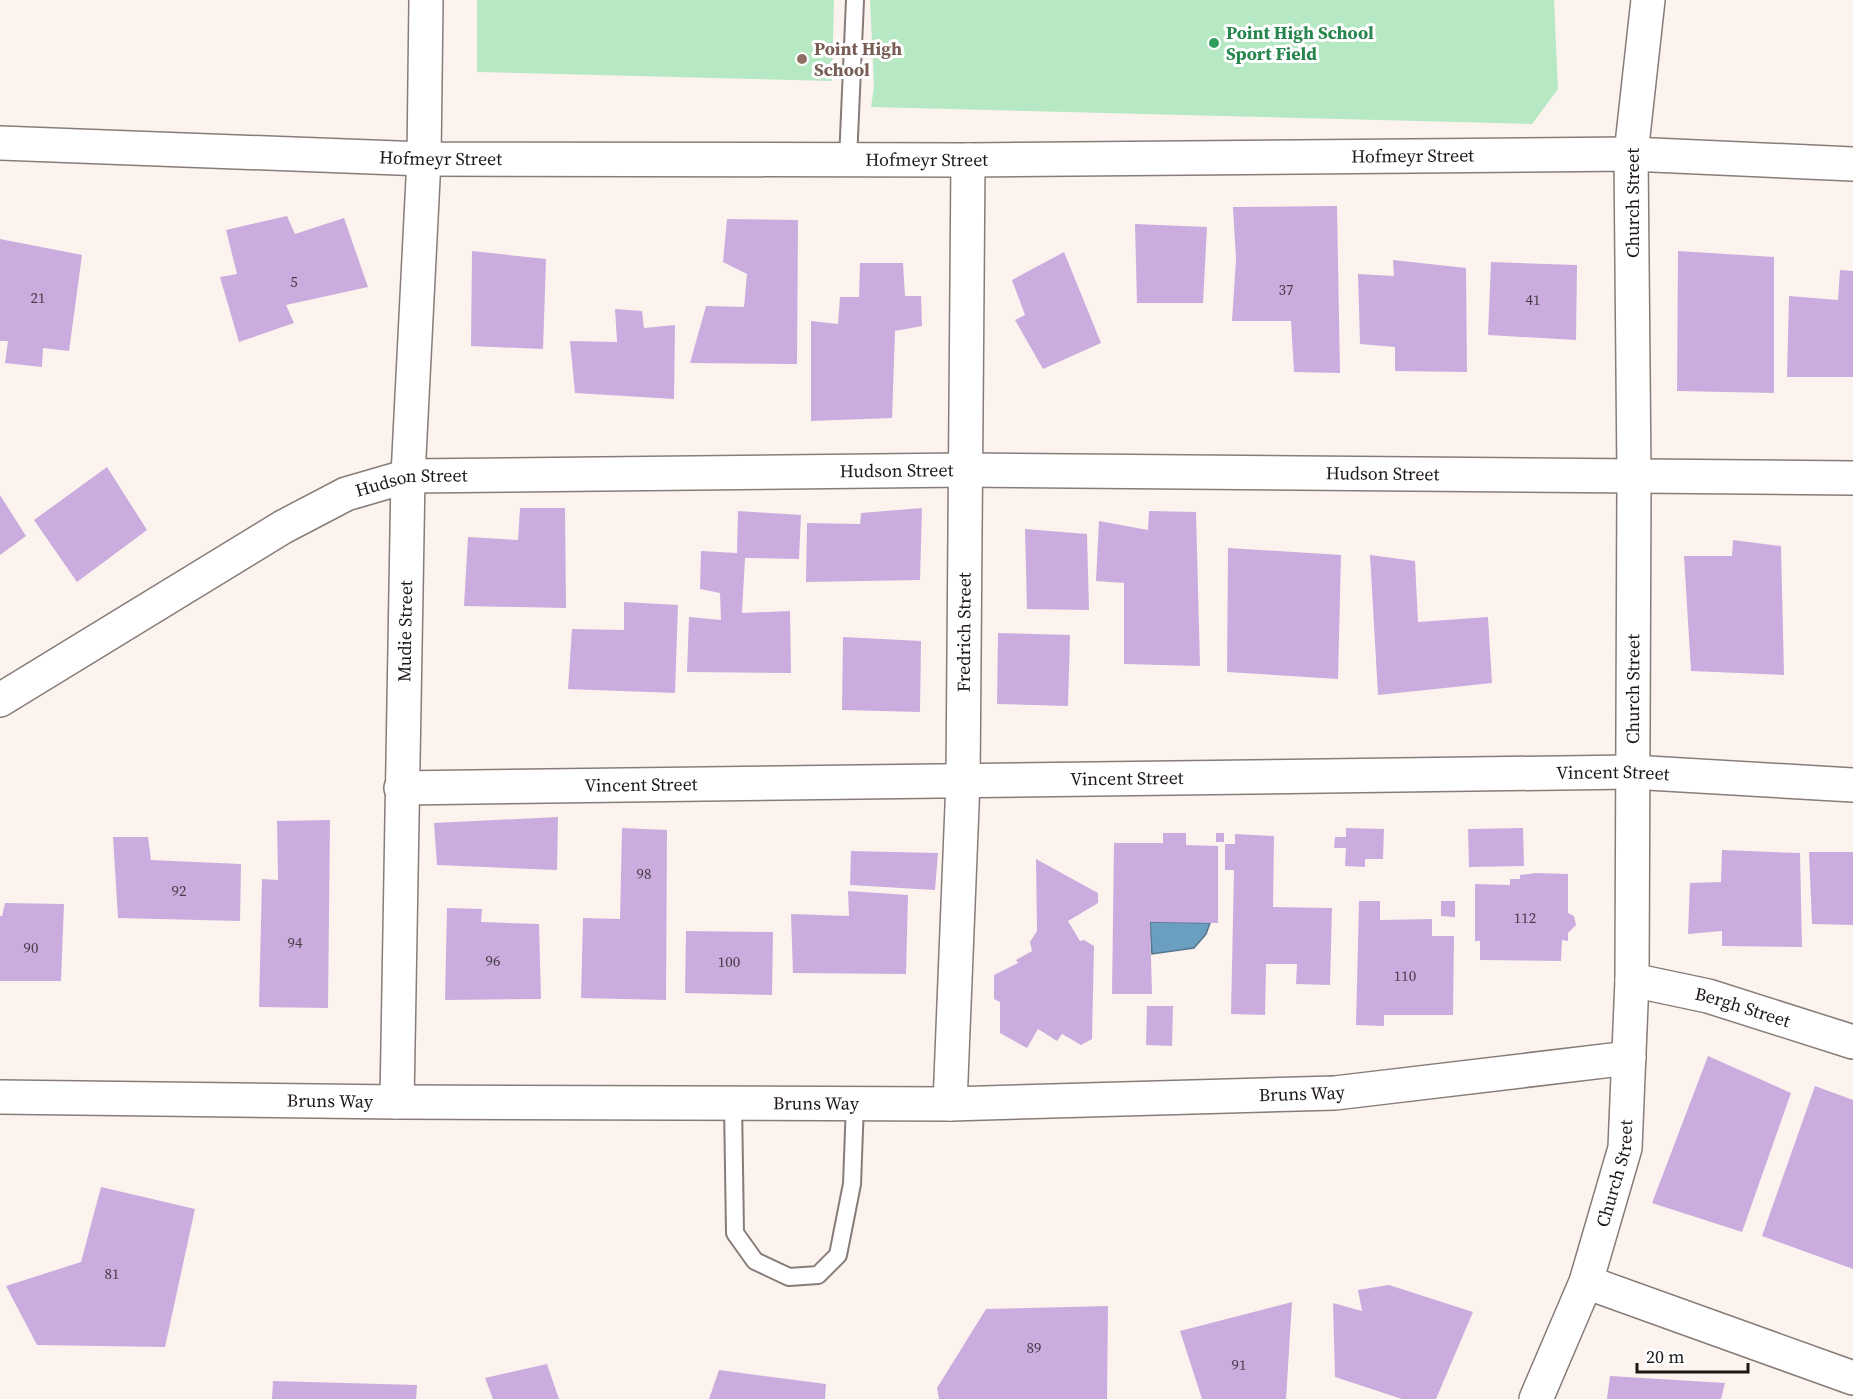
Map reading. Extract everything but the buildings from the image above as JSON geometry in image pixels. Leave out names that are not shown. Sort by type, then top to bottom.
[{"type":"street","name":"Mudie Street","points":[[397,1102],[408,476],[424,159],[426,0]]},
{"type":"street","name":"Church Street","points":[[1536,1399],[1586,1282],[1625,1148],[1632,980],[1631,772],[1634,476],[1631,154],[1648,0]]},
{"type":"street","name":"Hofmeyr Street","points":[[0,143],[424,159],[968,160],[1631,154],[1853,164]]},
{"type":"street","name":"Fredrich Street","points":[[950,1104],[963,781],[968,160]]},
{"type":"street","name":"Hudson Street","points":[[0,700],[283,527],[346,494],[408,476],[964,470],[1853,478]]},
{"type":"street","name":"Vincent Street","points":[[401,788],[1631,772],[1853,785]]},
{"type":"street","name":"Bergh Street","points":[[1632,980],[1708,996],[1853,1042]]},
{"type":"street","name":"Bruns Way","points":[[0,1097],[397,1102],[950,1104],[1335,1093],[1629,1058]]},
{"type":"street","points":[[1586,1282],[1853,1378]]},
{"type":"lane","points":[[848,160],[855,0]]},
{"type":"lane","points":[[733,1103],[735,1233],[755,1261],[789,1277],[818,1275],[838,1255],[852,1184],[855,1104]]},
{"type":"green space","points":[[477,0],[834,0],[832,81],[477,72]]},
{"type":"green space","name":"Point High School Sport Field","points":[[870,0],[1554,0],[1558,89],[1532,124],[871,107],[874,86]]},
{"type":"water","points":[[1150,922],[1210,923],[1206,934],[1194,948],[1152,954]]},
{"type":"place","name":"Point High School Sport Field","points":[[1214,43]]},
{"type":"place","name":"Point High School","points":[[802,59]]}]
